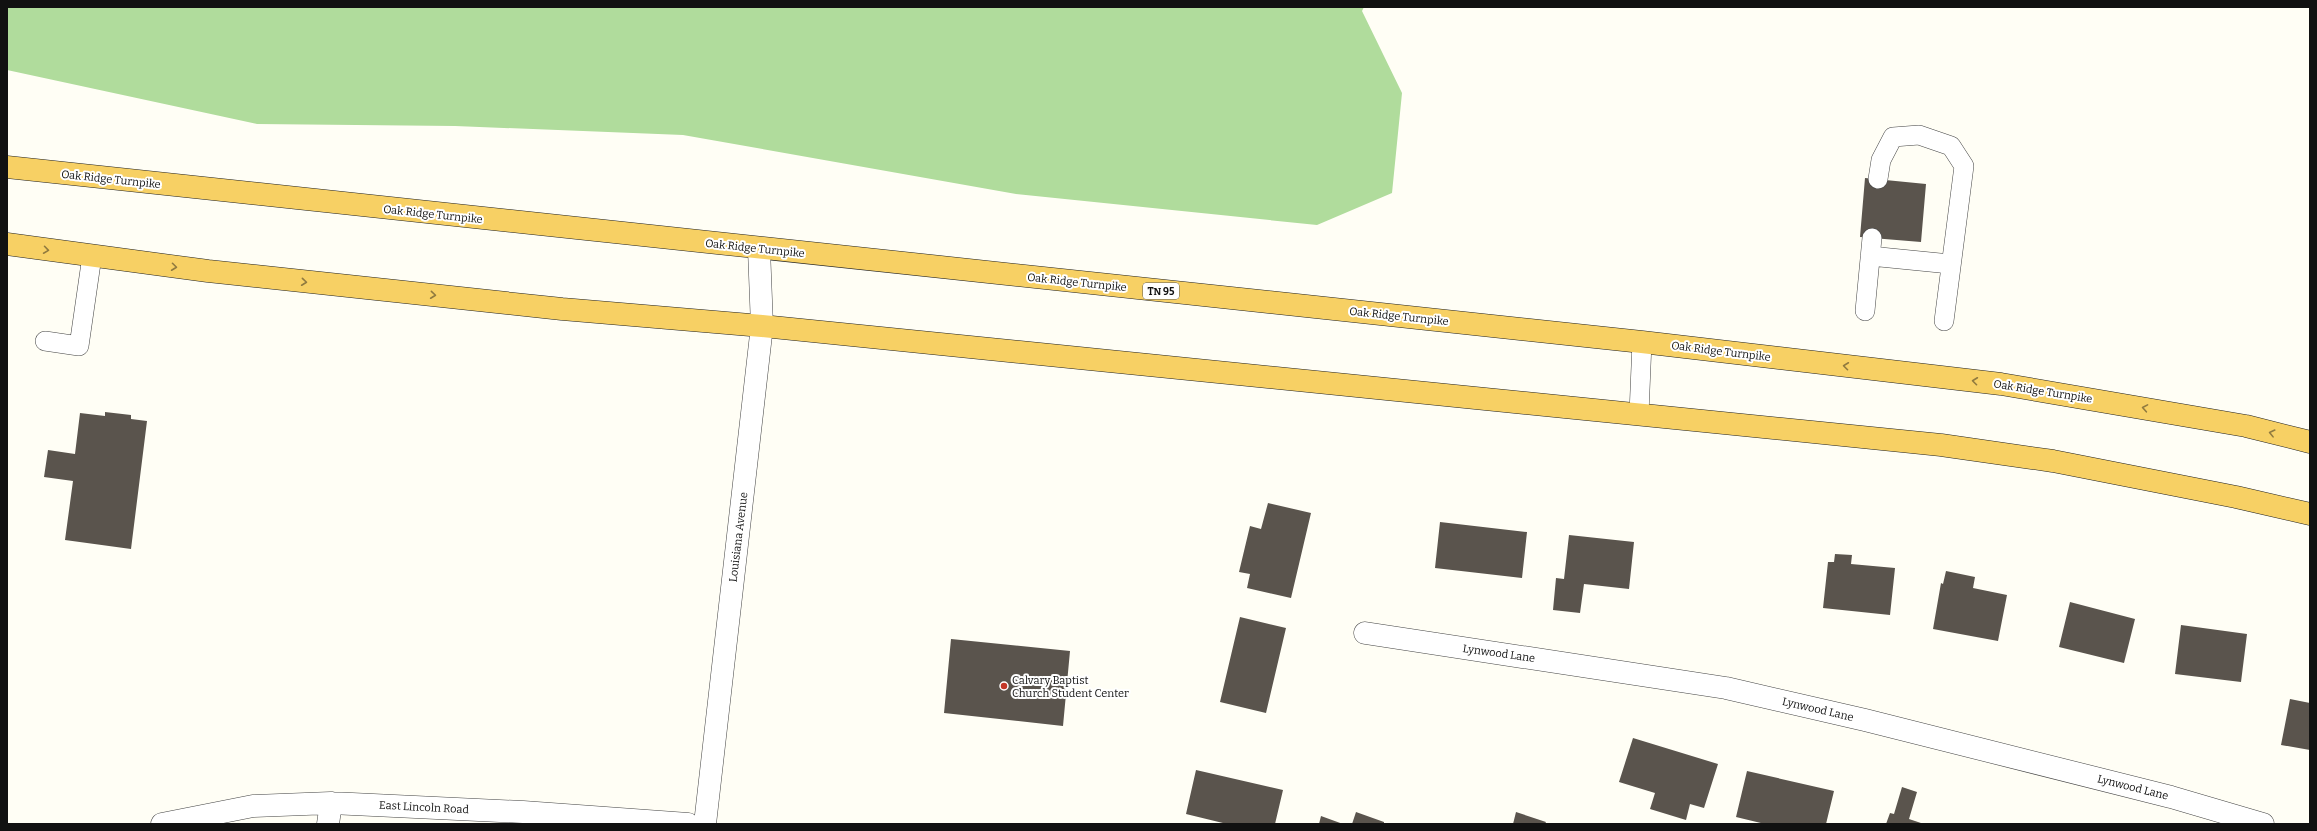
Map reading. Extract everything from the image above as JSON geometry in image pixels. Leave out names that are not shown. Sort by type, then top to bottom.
[{"type":"highway","name":"Oak Ridge Turnpike","points":[[7,167],[759,249],[1642,342],[2001,384],[2246,426],[2310,442]]},
{"type":"highway","points":[[7,244],[216,272],[546,308],[762,326],[1640,414],[1941,446],[2052,460],[2236,497],[2310,514]]},
{"type":"street","name":"Louisiana Avenue","points":[[705,824],[762,326],[759,249]]},
{"type":"street","name":"Lynwood Lane","points":[[1365,633],[1726,688],[1865,720],[2171,797],[2263,824]]},
{"type":"street","name":"East Lincoln Road","points":[[162,824],[253,806],[330,814],[523,812],[688,824]]},
{"type":"lane","points":[[1878,179],[1881,160],[1893,136],[1919,135],[1951,146],[1964,166],[1950,264],[1944,321]]},
{"type":"lane","points":[[1865,311],[1871,247],[1950,264]]},
{"type":"lane","points":[[45,341],[79,346],[92,256]]},
{"type":"lane","points":[[1640,414],[1642,342]]},
{"type":"green space","points":[[7,7],[1364,7],[1362,11],[1402,93],[1392,193],[1317,225],[1016,194],[683,135],[455,126],[257,124],[7,70]]},
{"type":"building","points":[[1865,178],[1926,184],[1921,242],[1860,237]]},
{"type":"building","points":[[105,412],[131,415],[131,419],[147,421],[131,549],[65,540],[73,481],[44,477],[48,450],[75,454],[80,413],[105,416]]},
{"type":"building","points":[[1268,503],[1311,513],[1291,598],[1247,588],[1250,574],[1239,572],[1250,526],[1261,529]]},
{"type":"building","points":[[1440,522],[1527,532],[1522,578],[1435,568]]},
{"type":"building","points":[[1569,535],[1634,542],[1629,589],[1584,584],[1580,613],[1553,610],[1556,578],[1564,579]]},
{"type":"building","points":[[1835,554],[1852,555],[1851,564],[1895,568],[1890,615],[1823,608],[1828,562],[1834,562]]},
{"type":"building","points":[[1946,571],[1975,577],[1973,588],[2007,595],[1998,641],[1933,629],[1941,583],[1943,584]]},
{"type":"building","points":[[2070,602],[2135,619],[2124,663],[2059,647]]},
{"type":"building","points":[[1240,617],[1286,628],[1266,713],[1220,702]]},
{"type":"building","points":[[2181,625],[2247,634],[2241,682],[2175,674]]},
{"type":"building","points":[[951,639],[1070,651],[1063,726],[944,713]]},
{"type":"building","points":[[2290,699],[2310,703],[2310,750],[2281,745]]},
{"type":"building","points":[[1633,738],[1718,764],[1704,808],[1690,804],[1686,820],[1650,809],[1655,793],[1619,782]]},
{"type":"building","points":[[1196,770],[1283,790],[1275,824],[1227,824],[1186,814]]},
{"type":"building","points":[[1747,771],[1834,791],[1826,824],[1765,824],[1736,817]]},
{"type":"building","points":[[1902,787],[1917,792],[1909,819],[1924,824],[1886,824],[1890,813],[1894,814]]},
{"type":"building","points":[[1356,812],[1384,822],[1384,824],[1352,824]]},
{"type":"building","points":[[1516,812],[1546,822],[1545,824],[1513,824]]},
{"type":"building","points":[[1321,816],[1343,824],[1319,824]]},
{"type":"place","name":"Calvary Baptist Church Student Center","points":[[1004,686]]}]
